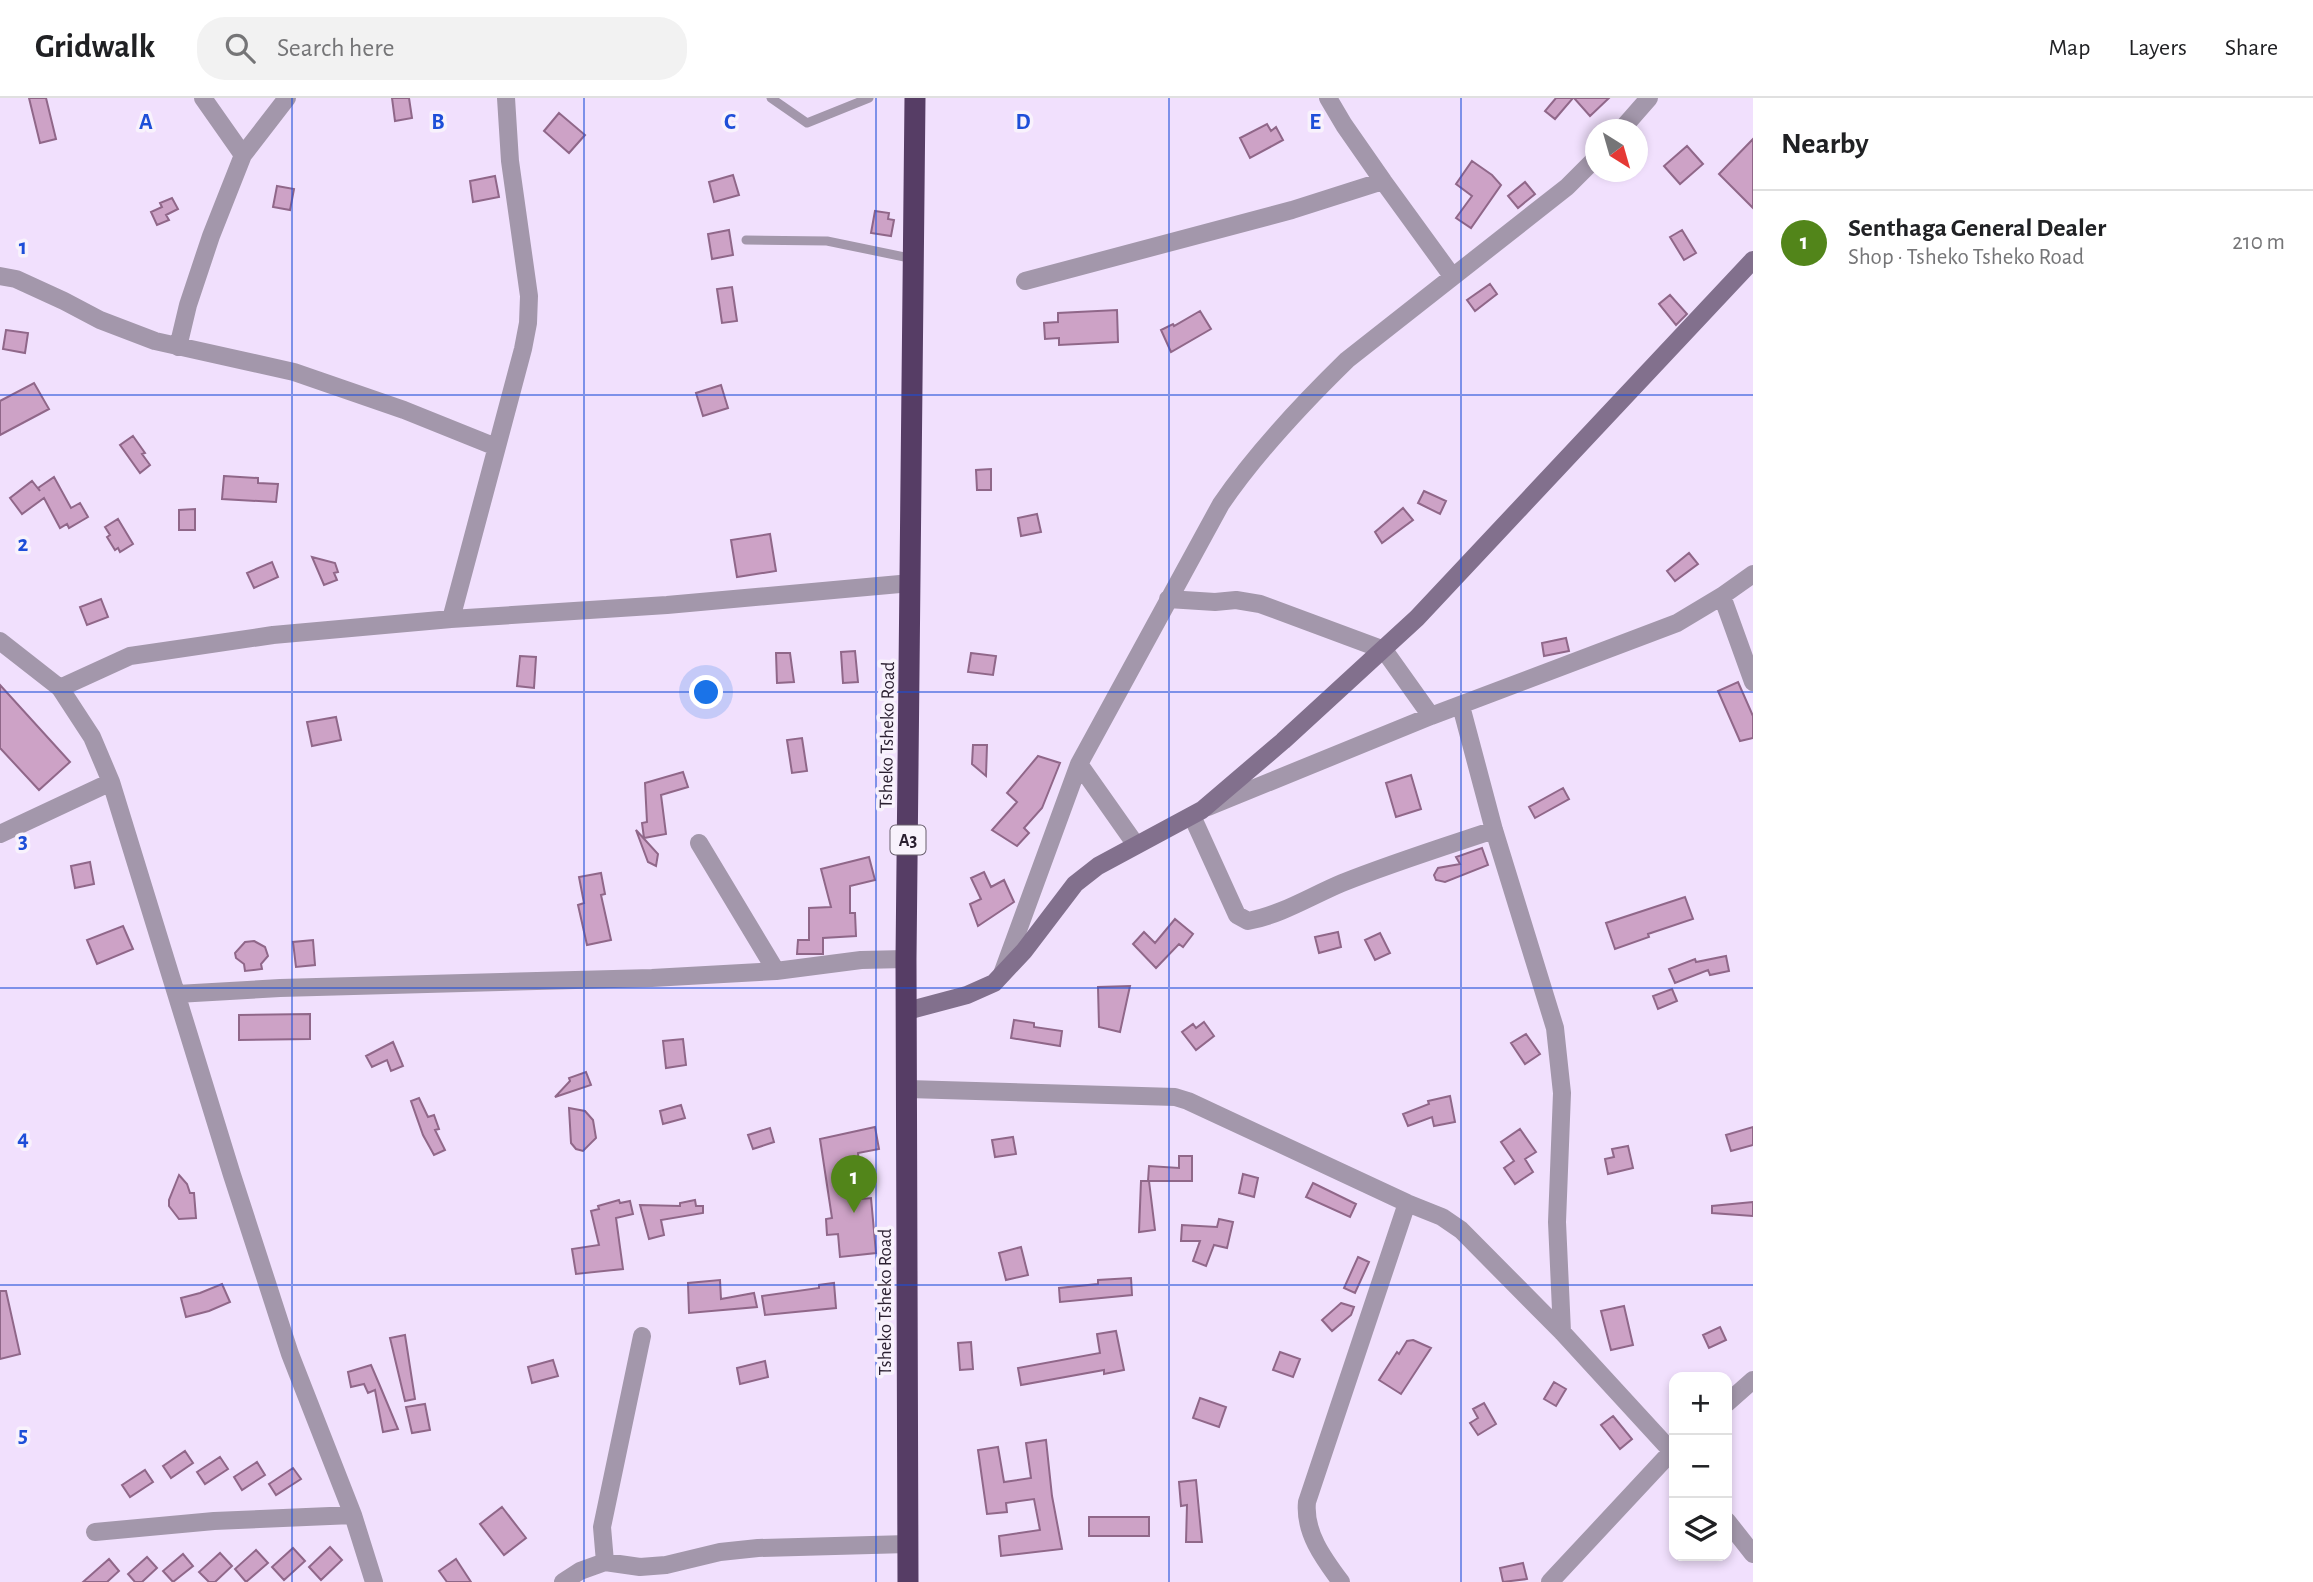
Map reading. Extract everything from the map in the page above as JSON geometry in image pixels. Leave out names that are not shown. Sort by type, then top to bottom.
[{"type":"highway","name":"Tsheko Tsheko Road","points":[[908,1582],[906,959],[915,98]]},
{"type":"street","points":[[203,98],[243,155]]},
{"type":"street","points":[[178,347],[188,305],[211,236],[243,155],[287,98]]},
{"type":"street","points":[[451,619],[528,323],[528,296],[510,161],[506,98]]},
{"type":"street","points":[[1328,98],[1383,181],[1452,276]]},
{"type":"street","points":[[1631,119],[1649,98]]},
{"type":"street","points":[[1001,976],[1079,764],[1168,599],[1236,481],[1347,360],[1567,187],[1585,168]]},
{"type":"street","points":[[1025,281],[1279,214],[1383,181]]},
{"type":"street","points":[[1197,813],[1417,618],[1752,265]]},
{"type":"street","points":[[0,276],[16,279],[100,320],[155,341],[294,372],[404,410],[496,447]]},
{"type":"street","points":[[907,1010],[985,989],[1024,951],[1075,884],[1098,866],[1197,813],[1431,716],[1677,623],[1753,574]]},
{"type":"street","points":[[60,688],[130,656],[273,635],[451,619],[667,605],[911,583]]},
{"type":"street","points":[[1722,596],[1753,682]]},
{"type":"street","points":[[1168,599],[1236,600],[1260,604],[1384,650],[1431,716]]},
{"type":"street","points":[[0,641],[60,688],[92,737],[111,782],[290,1354],[353,1515],[374,1582]]},
{"type":"street","points":[[1461,706],[1494,830],[1555,1028],[1562,1093],[1557,1222],[1562,1332]]},
{"type":"street","points":[[1079,764],[1136,845]]},
{"type":"street","points":[[0,834],[111,782]]},
{"type":"street","points":[[1197,813],[1237,915],[1248,921],[1280,911],[1318,892],[1370,872],[1494,830]]},
{"type":"street","points":[[699,844],[776,971]]},
{"type":"street","points":[[177,994],[533,979],[652,978],[776,971],[861,960],[906,959]]},
{"type":"street","points":[[908,1089],[1175,1097],[1442,1217],[1461,1230],[1562,1332],[1669,1447]]},
{"type":"street","points":[[1341,1582],[1307,1528],[1307,1502],[1408,1203]]},
{"type":"street","points":[[605,1562],[602,1527],[642,1336]]},
{"type":"street","points":[[1732,1399],[1753,1380]]},
{"type":"street","points":[[1550,1582],[1669,1455]]},
{"type":"street","points":[[95,1532],[214,1521],[353,1515]]},
{"type":"street","points":[[1732,1527],[1753,1554]]},
{"type":"street","points":[[563,1582],[580,1571],[605,1562],[640,1567],[666,1565],[733,1551],[908,1544]]},
{"type":"lane","points":[[771,98],[807,124],[869,98]]},
{"type":"lane","points":[[746,240],[827,241],[914,259]]},
{"type":"building","points":[[29,98],[46,98],[56,139],[40,143]]},
{"type":"building","points":[[392,98],[409,98],[412,118],[395,121]]},
{"type":"building","points":[[1556,98],[1573,98],[1555,119],[1545,111]]},
{"type":"building","points":[[1574,98],[1609,98],[1590,116]]},
{"type":"building","points":[[559,113],[585,135],[569,153],[544,131]]},
{"type":"building","points":[[1267,124],[1271,131],[1276,127],[1283,140],[1250,158],[1240,138]]},
{"type":"building","points":[[1753,139],[1753,208],[1719,174]]},
{"type":"building","points":[[1687,146],[1703,164],[1680,184],[1664,166]]},
{"type":"building","points":[[1472,161],[1501,185],[1471,228],[1456,218],[1472,196],[1456,184]]},
{"type":"building","points":[[733,175],[739,195],[714,202],[709,182]]},
{"type":"building","points":[[495,176],[499,197],[473,202],[470,181]]},
{"type":"building","points":[[1525,182],[1535,194],[1518,208],[1508,196]]},
{"type":"building","points":[[277,186],[294,189],[290,210],[273,207]]},
{"type":"building","points":[[172,198],[178,209],[166,215],[169,220],[157,225],[151,212],[162,207],[160,203]]},
{"type":"building","points":[[875,211],[889,213],[888,219],[894,220],[891,236],[871,233]]},
{"type":"building","points":[[729,230],[733,255],[712,259],[708,234]]},
{"type":"building","points":[[1682,230],[1696,253],[1684,260],[1670,237]]},
{"type":"building","points":[[1490,284],[1497,294],[1475,311],[1467,300]]},
{"type":"building","points":[[732,287],[737,321],[722,323],[717,289]]},
{"type":"building","points":[[1670,295],[1687,314],[1676,325],[1659,304]]},
{"type":"building","points":[[1117,310],[1118,342],[1059,345],[1059,338],[1045,339],[1044,323],[1058,322],[1058,313]]},
{"type":"building","points":[[1200,311],[1211,329],[1171,352],[1161,330]]},
{"type":"building","points":[[6,330],[28,333],[25,353],[3,349]]},
{"type":"building","points":[[34,383],[49,409],[0,435],[0,401]]},
{"type":"building","points":[[721,385],[728,408],[703,416],[696,393]]},
{"type":"building","points":[[133,436],[150,465],[140,473],[120,445]]},
{"type":"building","points":[[991,469],[991,490],[977,490],[976,470]]},
{"type":"building","points":[[224,476],[258,478],[258,483],[278,484],[276,502],[222,499]]},
{"type":"building","points":[[54,477],[71,508],[80,503],[88,517],[69,528],[67,524],[60,528],[44,498],[22,514],[10,498],[32,481],[40,491],[38,488]]},
{"type":"building","points":[[1424,491],[1446,501],[1440,514],[1418,503]]},
{"type":"building","points":[[1403,508],[1413,520],[1382,543],[1375,532]]},
{"type":"building","points":[[195,509],[195,530],[179,530],[179,510]]},
{"type":"building","points":[[1037,514],[1041,532],[1021,536],[1018,518]]},
{"type":"building","points":[[118,519],[133,544],[120,552],[118,548],[115,550],[107,537],[110,535],[105,527]]},
{"type":"building","points":[[770,534],[776,571],[737,577],[731,540]]},
{"type":"building","points":[[1689,553],[1698,564],[1675,581],[1667,571]]},
{"type":"building","points":[[312,557],[335,563],[338,572],[334,573],[337,580],[324,585]]},
{"type":"building","points":[[272,562],[278,577],[254,588],[247,573]]},
{"type":"building","points":[[101,599],[108,617],[87,625],[80,607]]},
{"type":"building","points":[[1566,638],[1569,651],[1544,656],[1542,643]]},
{"type":"building","points":[[855,651],[858,682],[843,683],[841,652]]},
{"type":"building","points":[[776,653],[790,653],[794,682],[777,683]]},
{"type":"building","points":[[971,653],[996,656],[993,675],[968,672]]},
{"type":"building","points":[[520,656],[536,657],[534,688],[517,686]]},
{"type":"building","points":[[1738,682],[1753,716],[1753,738],[1740,741],[1718,691]]},
{"type":"building","points":[[0,685],[70,762],[39,790],[0,748]]},
{"type":"building","points":[[336,717],[341,740],[312,746],[307,722]]},
{"type":"building","points":[[802,738],[807,771],[792,773],[787,740]]},
{"type":"building","points":[[973,745],[987,745],[986,776],[972,764]]},
{"type":"building","points":[[1038,756],[1060,763],[1042,808],[1024,828],[1029,833],[1017,846],[992,830],[1017,802],[1007,793]]},
{"type":"building","points":[[683,772],[688,787],[661,795],[666,834],[644,838],[642,823],[647,822],[645,783]]},
{"type":"building","points":[[1411,775],[1421,809],[1396,817],[1386,783]]},
{"type":"building","points":[[1563,788],[1569,799],[1535,818],[1529,807]]},
{"type":"building","points":[[636,830],[658,854],[656,866],[648,862]]},
{"type":"building","points":[[1482,848],[1488,865],[1445,882],[1436,880],[1434,875],[1438,868],[1460,864],[1456,857]]},
{"type":"building","points":[[869,857],[875,880],[850,886],[850,913],[855,913],[856,936],[823,938],[823,954],[797,954],[798,940],[809,940],[809,908],[831,907],[821,869]]},
{"type":"building","points":[[90,862],[94,884],[75,888],[71,866]]},
{"type":"building","points":[[984,872],[991,887],[1004,880],[1014,902],[978,926],[970,904],[981,899],[971,878]]},
{"type":"building","points":[[601,873],[605,894],[601,895],[611,940],[587,945],[578,905],[584,903],[579,877]]},
{"type":"building","points":[[1685,897],[1693,919],[1648,934],[1649,937],[1615,949],[1606,923]]},
{"type":"building","points":[[1175,919],[1193,934],[1183,947],[1179,944],[1156,968],[1133,944],[1144,932],[1155,943]]},
{"type":"building","points":[[123,926],[133,949],[97,964],[87,940]]},
{"type":"building","points":[[1338,932],[1341,947],[1319,953],[1315,937]]},
{"type":"building","points":[[1380,933],[1390,953],[1375,960],[1365,940]]},
{"type":"building","points":[[313,940],[315,965],[296,967],[293,942]]},
{"type":"building","points":[[254,941],[265,947],[268,956],[261,964],[262,969],[245,971],[244,964],[236,958],[235,953],[245,942]]},
{"type":"building","points":[[1726,956],[1729,971],[1710,975],[1708,970],[1675,983],[1669,969],[1695,959],[1696,962]]},
{"type":"building","points":[[1130,986],[1120,1032],[1099,1027],[1098,987]]},
{"type":"building","points":[[1672,989],[1677,1001],[1658,1009],[1653,996]]},
{"type":"building","points":[[310,1014],[310,1039],[239,1040],[239,1015]]},
{"type":"building","points":[[1014,1020],[1034,1023],[1034,1027],[1062,1031],[1060,1046],[1011,1038]]},
{"type":"building","points":[[1204,1022],[1214,1036],[1196,1050],[1182,1032],[1193,1024],[1196,1028]]},
{"type":"building","points":[[1526,1034],[1540,1054],[1525,1064],[1511,1043]]},
{"type":"building","points":[[683,1039],[686,1065],[666,1068],[663,1041]]},
{"type":"building","points":[[393,1042],[403,1066],[391,1071],[387,1060],[372,1067],[366,1056]]},
{"type":"building","points":[[586,1072],[591,1085],[555,1097],[570,1081],[569,1078]]},
{"type":"building","points":[[1450,1096],[1455,1122],[1434,1126],[1432,1117],[1408,1126],[1403,1114],[1429,1104],[1428,1101]]},
{"type":"building","points":[[419,1098],[428,1117],[434,1115],[439,1129],[435,1130],[445,1150],[434,1155],[423,1135],[411,1101]]},
{"type":"building","points":[[681,1105],[685,1118],[663,1124],[660,1111]]},
{"type":"building","points":[[569,1108],[585,1111],[593,1120],[596,1138],[583,1151],[576,1149],[571,1143]]},
{"type":"building","points":[[875,1127],[879,1149],[858,1153],[862,1199],[871,1198],[876,1253],[840,1257],[838,1234],[827,1235],[826,1219],[832,1218],[820,1139]]},
{"type":"building","points":[[1753,1127],[1753,1145],[1731,1151],[1726,1135]]},
{"type":"building","points":[[770,1128],[774,1142],[753,1149],[748,1135]]},
{"type":"building","points":[[1520,1129],[1536,1152],[1525,1159],[1533,1172],[1515,1184],[1504,1168],[1514,1161],[1501,1142]]},
{"type":"building","points":[[1013,1137],[1016,1154],[995,1157],[992,1140]]},
{"type":"building","points":[[1628,1146],[1633,1168],[1608,1174],[1605,1159],[1614,1157],[1612,1149]]},
{"type":"building","points":[[1179,1156],[1192,1156],[1192,1181],[1149,1181],[1155,1230],[1139,1232],[1141,1181],[1148,1181],[1149,1166],[1179,1168]]},
{"type":"building","points":[[1243,1174],[1258,1178],[1254,1197],[1239,1193]]},
{"type":"building","points":[[179,1175],[187,1184],[190,1193],[194,1193],[196,1218],[179,1219],[169,1206]]},
{"type":"building","points":[[1313,1183],[1356,1204],[1350,1217],[1306,1197]]},
{"type":"building","points":[[619,1200],[620,1203],[630,1201],[633,1214],[616,1218],[623,1269],[576,1274],[572,1249],[599,1245],[591,1211]]},
{"type":"building","points":[[695,1200],[696,1206],[703,1206],[703,1213],[661,1220],[664,1235],[649,1239],[640,1205],[680,1206],[680,1203]]},
{"type":"building","points":[[1753,1202],[1753,1216],[1712,1213],[1712,1206]]},
{"type":"building","points":[[1219,1219],[1233,1222],[1227,1248],[1214,1245],[1206,1266],[1193,1261],[1200,1241],[1181,1241],[1182,1225],[1217,1227]]},
{"type":"building","points":[[1021,1247],[1028,1275],[1006,1280],[999,1253]]},
{"type":"building","points":[[1358,1257],[1369,1262],[1355,1293],[1344,1288]]},
{"type":"building","points":[[1131,1278],[1132,1295],[1060,1302],[1059,1288],[1098,1284],[1098,1280]]},
{"type":"building","points":[[720,1280],[721,1299],[754,1293],[757,1307],[689,1313],[688,1283]]},
{"type":"building","points":[[834,1283],[836,1308],[765,1315],[762,1296],[819,1288],[819,1285]]},
{"type":"building","points":[[222,1284],[230,1302],[186,1317],[181,1298]]},
{"type":"building","points":[[0,1291],[6,1291],[20,1354],[0,1359]]},
{"type":"building","points":[[1341,1303],[1354,1307],[1351,1315],[1332,1331],[1322,1320]]},
{"type":"building","points":[[1624,1306],[1633,1345],[1611,1350],[1601,1311]]},
{"type":"building","points":[[1720,1327],[1726,1340],[1709,1348],[1703,1335]]},
{"type":"building","points":[[1116,1331],[1124,1370],[1104,1374],[1104,1370],[1021,1385],[1018,1368],[1100,1353],[1097,1334]]},
{"type":"building","points":[[405,1335],[415,1399],[405,1401],[390,1338]]},
{"type":"building","points":[[1413,1340],[1431,1348],[1401,1394],[1379,1380],[1397,1352],[1399,1354],[1407,1341]]},
{"type":"building","points":[[971,1342],[973,1369],[960,1370],[958,1343]]},
{"type":"building","points":[[1280,1352],[1300,1359],[1293,1377],[1273,1370]]},
{"type":"building","points":[[553,1360],[558,1376],[532,1383],[528,1367]]},
{"type":"building","points":[[765,1361],[768,1377],[740,1384],[737,1368]]},
{"type":"building","points":[[371,1365],[398,1429],[383,1432],[375,1390],[368,1393],[364,1384],[351,1387],[348,1372]]},
{"type":"building","points":[[1554,1382],[1566,1389],[1556,1406],[1544,1399]]},
{"type":"building","points":[[1200,1398],[1226,1407],[1219,1427],[1193,1418]]},
{"type":"building","points":[[1484,1403],[1496,1424],[1478,1435],[1470,1423],[1478,1418],[1473,1409]]},
{"type":"building","points":[[425,1404],[430,1430],[412,1433],[406,1407]]},
{"type":"building","points":[[1613,1416],[1632,1439],[1620,1449],[1601,1425]]},
{"type":"building","points":[[1046,1440],[1052,1496],[1062,1549],[1001,1556],[999,1536],[1040,1530],[1034,1499],[1006,1503],[1007,1512],[987,1514],[978,1450],[998,1447],[1004,1482],[1031,1478],[1026,1443]]},
{"type":"building","points":[[185,1451],[193,1463],[171,1478],[163,1466]]},
{"type":"building","points":[[220,1457],[228,1469],[205,1484],[197,1472]]},
{"type":"building","points":[[257,1462],[265,1475],[242,1490],[234,1477]]},
{"type":"building","points":[[293,1468],[301,1479],[276,1495],[269,1484]]},
{"type":"building","points":[[145,1470],[153,1482],[130,1497],[122,1485]]},
{"type":"building","points":[[1196,1480],[1202,1542],[1186,1542],[1187,1505],[1181,1506],[1179,1482]]},
{"type":"building","points":[[502,1507],[526,1538],[504,1555],[480,1524]]},
{"type":"building","points":[[1089,1517],[1149,1517],[1149,1536],[1089,1536]]},
{"type":"building","points":[[330,1547],[342,1560],[321,1580],[309,1567]]},
{"type":"building","points":[[293,1548],[305,1561],[284,1580],[272,1567]]},
{"type":"building","points":[[256,1550],[268,1563],[246,1582],[235,1569]]},
{"type":"building","points":[[220,1553],[232,1566],[215,1582],[209,1582],[199,1572]]},
{"type":"building","points":[[183,1554],[193,1566],[173,1582],[163,1571]]},
{"type":"building","points":[[147,1557],[157,1568],[142,1582],[135,1582],[128,1574]]},
{"type":"building","points":[[109,1559],[119,1571],[107,1582],[83,1582]]},
{"type":"building","points":[[456,1559],[471,1582],[447,1582],[439,1571]]},
{"type":"building","points":[[1523,1563],[1527,1579],[1503,1582],[1500,1568]]},
{"type":"place","name":"Senthaga General Dealer","points":[[854,1213]]}]
